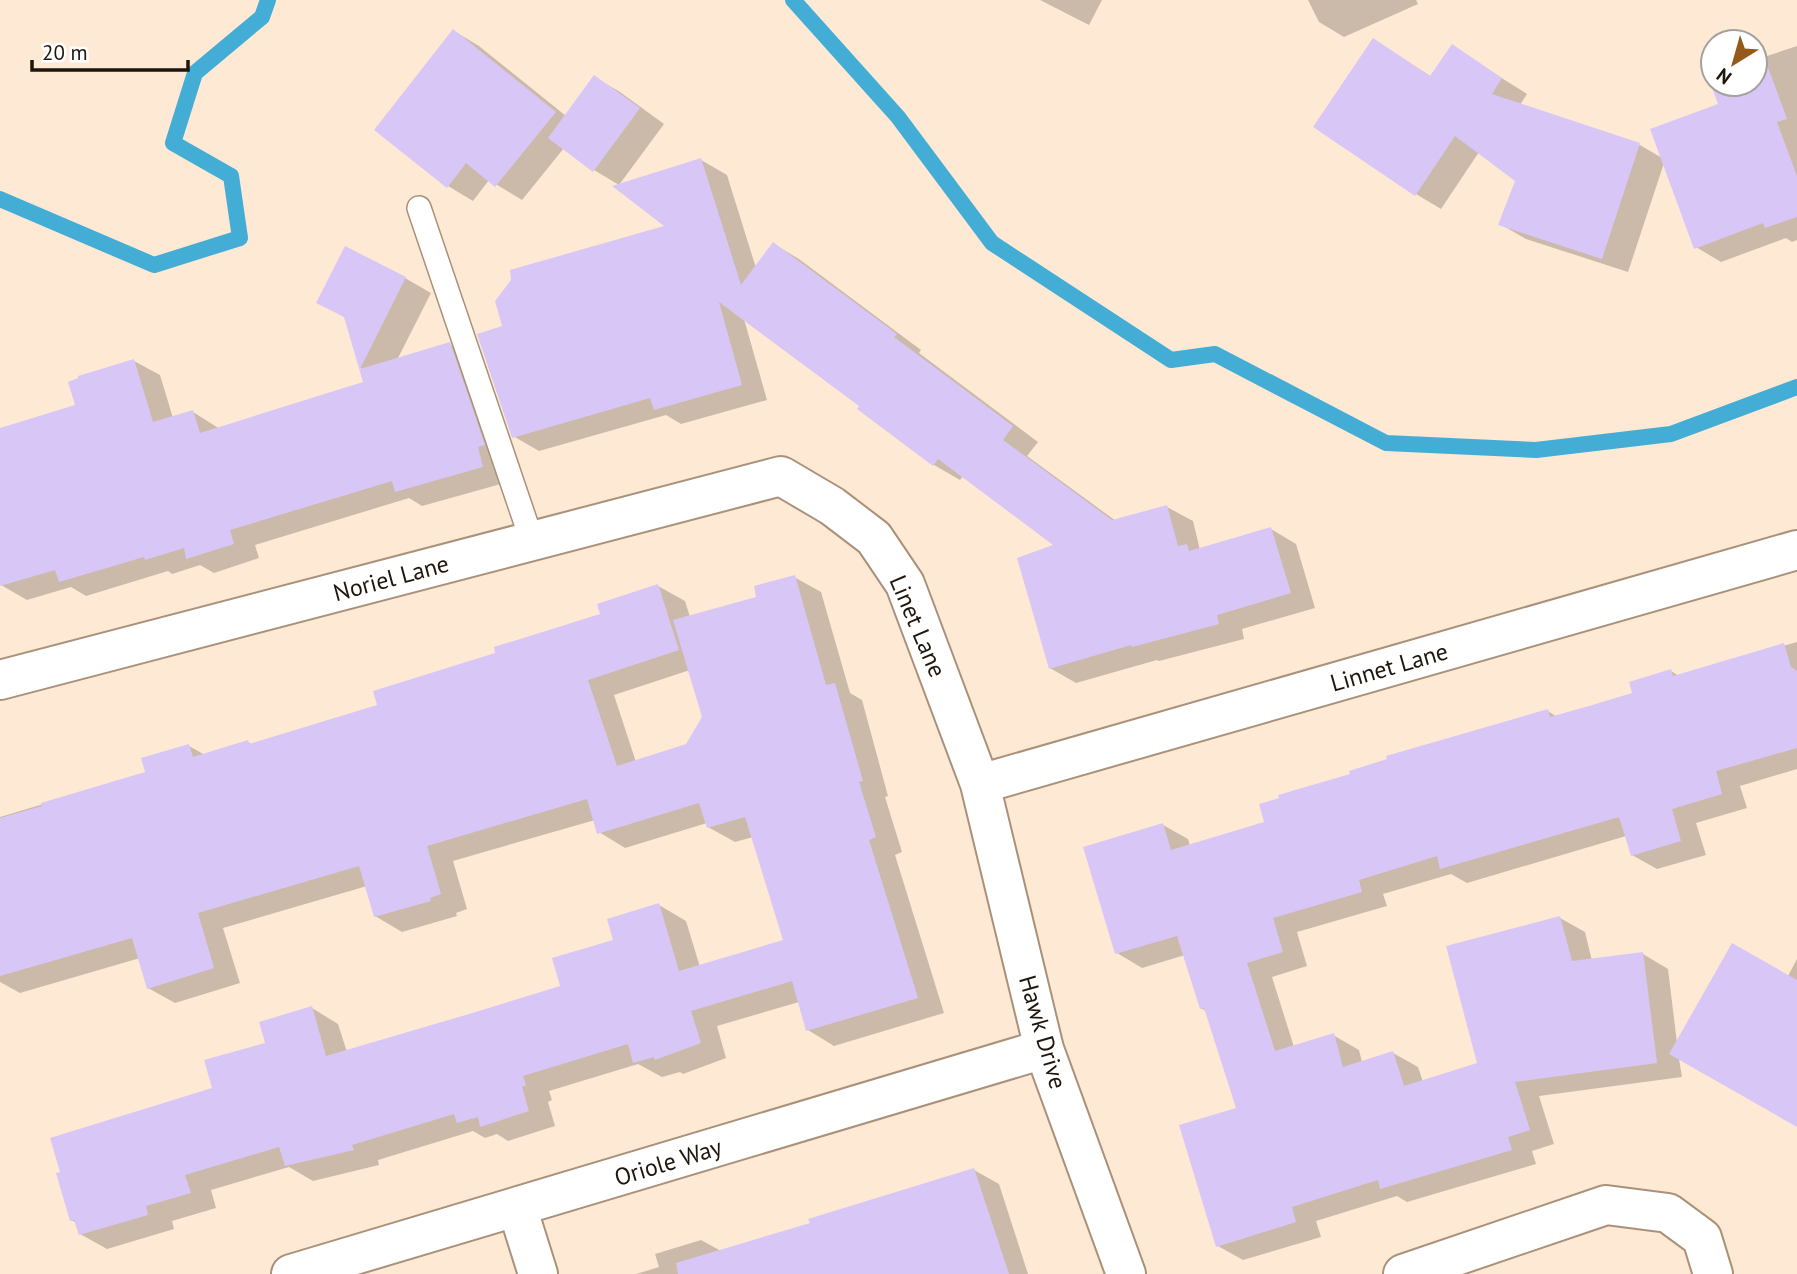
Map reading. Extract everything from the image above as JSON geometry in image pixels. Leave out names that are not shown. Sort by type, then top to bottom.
[{"type":"street","name":"Noriel Lane","points":[[0,680],[781,476]]},
{"type":"street","name":"Linet Lane","points":[[781,476],[832,506],[874,538],[905,584],[980,784]]},
{"type":"street","name":"Linnet Lane","points":[[980,784],[1797,550]]},
{"type":"street","name":"Hawk Drive","points":[[980,784],[1044,1049],[1126,1274]]},
{"type":"street","name":"Oriole Way","points":[[291,1274],[1044,1049]]},
{"type":"street","points":[[1403,1274],[1606,1205],[1668,1213],[1702,1238],[1713,1274]]},
{"type":"street","points":[[517,1207],[538,1274]]},
{"type":"lane","points":[[419,208],[532,541]]},
{"type":"building","points":[[453,29],[556,112],[495,187],[466,163],[447,188],[374,130]]},
{"type":"building","points":[[1373,38],[1430,76],[1452,44],[1502,78],[1492,94],[1640,143],[1602,259],[1498,225],[1515,181],[1455,136],[1415,196],[1313,127]]},
{"type":"building","points":[[1769,70],[1787,119],[1777,122],[1797,176],[1797,217],[1765,228],[1763,223],[1694,249],[1650,129],[1718,104],[1716,98],[1769,98]]},
{"type":"building","points":[[594,75],[640,108],[593,172],[548,138]]},
{"type":"building","points":[[701,158],[741,285],[773,242],[897,334],[894,337],[1013,426],[1003,440],[1112,520],[1167,505],[1178,546],[1187,544],[1189,551],[1271,527],[1291,593],[1217,615],[1219,624],[1132,647],[1131,645],[1049,669],[1017,558],[1053,545],[938,459],[933,466],[857,409],[859,406],[719,302],[742,385],[654,410],[650,398],[512,438],[477,334],[502,326],[495,301],[511,280],[510,270],[664,226],[612,186]]},
{"type":"building","points":[[345,246],[406,277],[360,369],[450,342],[485,445],[478,447],[483,467],[395,492],[392,481],[230,530],[234,544],[186,559],[184,548],[59,582],[55,570],[0,586],[0,428],[75,405],[68,382],[78,376],[134,359],[153,422],[193,410],[200,433],[363,382],[344,317],[316,303]]},
{"type":"building","points":[[795,575],[826,685],[835,683],[863,781],[859,782],[876,837],[869,840],[918,998],[806,1031],[792,981],[691,1011],[701,1043],[655,1060],[654,1057],[633,1063],[628,1044],[523,1076],[526,1085],[522,1087],[529,1111],[480,1127],[478,1117],[457,1123],[454,1114],[352,1145],[354,1150],[285,1166],[279,1147],[185,1175],[191,1193],[146,1206],[148,1215],[79,1235],[74,1220],[70,1221],[56,1173],[60,1172],[50,1138],[212,1088],[204,1060],[265,1043],[259,1022],[312,1006],[326,1056],[469,1014],[560,986],[552,958],[613,940],[607,919],[659,903],[679,971],[783,940],[745,817],[707,828],[699,803],[597,834],[587,799],[427,846],[441,894],[430,898],[431,901],[374,917],[359,866],[198,913],[214,968],[147,989],[132,938],[0,976],[0,818],[145,772],[141,758],[189,744],[193,757],[248,740],[249,744],[377,705],[373,691],[495,653],[494,647],[600,614],[597,604],[658,584],[679,650],[588,680],[617,766],[686,744],[702,717],[673,620],[756,597],[754,586]]},
{"type":"building","points":[[1784,643],[1791,667],[1797,671],[1797,748],[1716,771],[1722,794],[1672,809],[1681,841],[1631,856],[1619,817],[1440,869],[1437,856],[1359,880],[1362,892],[1273,918],[1283,952],[1247,963],[1275,1051],[1334,1033],[1343,1067],[1393,1051],[1404,1086],[1477,1063],[1446,946],[1560,916],[1572,961],[1643,952],[1657,1063],[1515,1082],[1530,1130],[1508,1137],[1512,1150],[1380,1189],[1378,1180],[1292,1207],[1296,1222],[1216,1247],[1179,1125],[1236,1108],[1204,1008],[1200,1009],[1177,936],[1115,954],[1083,847],[1163,823],[1171,850],[1264,822],[1259,804],[1279,798],[1278,795],[1350,774],[1349,771],[1387,759],[1386,756],[1548,709],[1550,717],[1589,706],[1632,693],[1629,682],[1671,669],[1673,676]]},
{"type":"building","points":[[1732,943],[1797,980],[1797,1127],[1669,1054]]},
{"type":"building","points":[[974,1168],[1009,1274],[678,1274],[676,1263],[810,1223],[808,1219]]},
{"type":"waterway","points":[[0,199],[154,265],[240,238],[231,176],[173,143],[195,73],[262,17],[268,0]]},
{"type":"waterway","points":[[793,0],[898,117],[992,243],[1171,360],[1215,354],[1386,443],[1536,450],[1671,434],[1797,387]]}]
